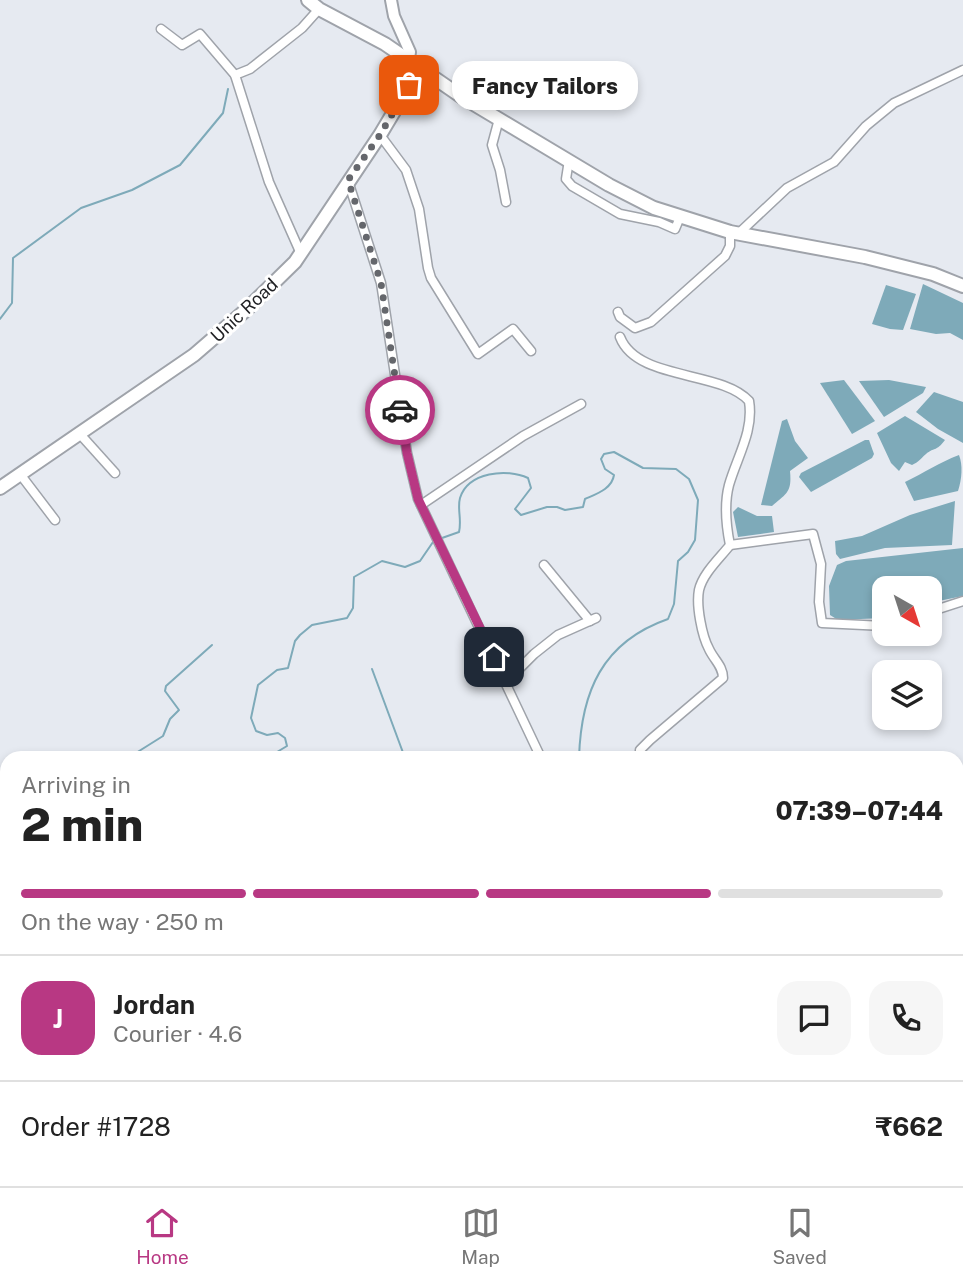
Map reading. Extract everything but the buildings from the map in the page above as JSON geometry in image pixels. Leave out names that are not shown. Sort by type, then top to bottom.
[{"type":"main road","points":[[308,0],[319,9],[409,60],[499,119],[609,185],[654,208],[734,233],[865,257],[933,274],[963,286]]},
{"type":"main road","name":"Unic Road","points":[[0,488],[194,355],[246,310],[300,254],[380,135],[420,68]]},
{"type":"street","points":[[391,0],[394,16],[410,51],[409,60]]},
{"type":"street","points":[[235,75],[250,69],[302,28],[319,9]]},
{"type":"street","points":[[161,29],[182,45],[200,34],[235,75],[269,182],[300,254]]},
{"type":"street","points":[[618,312],[620,317],[635,328],[651,323],[725,256],[734,233],[787,188],[834,162],[866,126],[894,103],[963,70]]},
{"type":"street","points":[[499,119],[492,145],[506,202]]},
{"type":"street","points":[[380,135],[406,170],[419,209],[431,278],[478,354],[513,329],[531,351]]},
{"type":"street","points":[[569,160],[566,179],[572,186],[620,214],[659,222],[675,229],[680,217]]},
{"type":"street","points":[[348,180],[381,283],[407,453],[421,505],[538,751]]},
{"type":"street","points":[[620,337],[626,349],[653,365],[737,391],[749,401],[750,409],[742,454],[726,501],[730,545],[707,574],[699,590],[702,635],[723,669],[723,678],[640,751]]},
{"type":"street","points":[[421,505],[523,436],[581,404]]},
{"type":"street","points":[[79,433],[115,472]]},
{"type":"street","points":[[20,474],[55,520]]},
{"type":"street","points":[[730,545],[813,534],[821,564],[819,602],[822,622],[872,625]]},
{"type":"street","points":[[506,682],[558,635],[593,619],[544,565]]},
{"type":"street","points":[[942,608],[963,601]]},
{"type":"water","points":[[923,284],[963,303],[963,340],[950,333],[936,334],[910,329]]},
{"type":"water","points":[[886,285],[916,294],[903,330],[872,324]]},
{"type":"water","points":[[844,380],[875,421],[852,434],[820,383]]},
{"type":"water","points":[[889,380],[926,387],[923,393],[884,417],[859,381]]},
{"type":"water","points":[[934,392],[963,402],[963,443],[916,412]]},
{"type":"water","points":[[905,416],[945,440],[914,464],[905,462],[899,471],[891,463],[877,433]]},
{"type":"water","points":[[787,419],[795,441],[808,458],[790,471],[790,484],[785,495],[772,506],[761,505],[782,421]]},
{"type":"water","points":[[869,440],[874,454],[872,458],[811,492],[799,477],[801,473]]},
{"type":"water","points":[[959,455],[962,472],[958,491],[914,501],[905,482]]},
{"type":"water","points":[[955,501],[952,545],[885,548],[840,559],[836,554],[835,541],[862,536],[910,515]]},
{"type":"water","points":[[738,507],[757,516],[772,516],[774,532],[738,537],[733,512]]},
{"type":"water","points":[[963,548],[963,596],[942,600],[942,576],[872,576],[872,619],[838,620],[830,615],[829,586],[837,565],[846,561]]},
{"type":"waterway","points":[[0,319],[12,303],[13,258],[81,208],[132,190],[180,165],[223,113],[228,89]]},
{"type":"waterway","points":[[442,538],[459,532],[459,502],[464,489],[471,482],[489,475],[510,473],[528,478],[531,488],[515,509],[521,515],[547,507],[565,510],[583,507],[585,499],[603,490],[613,480],[614,475],[605,469],[601,459],[604,454],[614,452],[643,468],[676,469],[689,479],[698,500],[695,540],[688,552],[678,561],[674,604],[668,619],[627,641],[611,656],[600,672],[584,712],[580,751]]},
{"type":"waterway","points":[[279,751],[287,746],[285,738],[278,733],[267,735],[256,731],[251,718],[258,685],[277,670],[288,668],[295,641],[312,625],[347,618],[353,608],[354,577],[382,561],[405,567],[420,561],[433,542]]},
{"type":"waterway","points":[[139,751],[163,736],[170,719],[179,710],[165,691],[166,686],[212,645]]},
{"type":"waterway","points":[[372,669],[402,751]]},
{"type":"waterway","points":[[0,897],[0,909]]},
{"type":"waterway","points":[[0,947],[0,957]]},
{"type":"way so far","points":[[400,410],[381,283],[348,180],[380,135],[409,85]]},
{"type":"place","name":"Fancy Tailors","points":[[409,85]]},
{"type":"route","points":[[400,410],[418,499],[494,657]]}]
